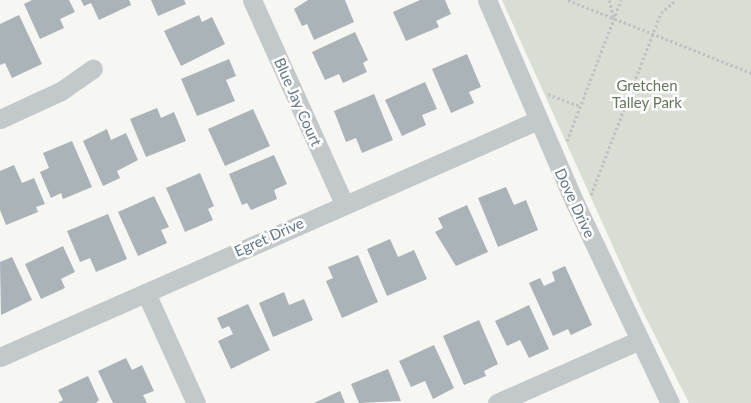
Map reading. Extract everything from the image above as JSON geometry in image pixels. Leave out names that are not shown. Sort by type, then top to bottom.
[{"type":"street","name":"Blue Jay Court","points":[[252,0],[344,204]]},
{"type":"street","name":"Dove Drive","points":[[487,0],[574,203],[670,403]]},
{"type":"street","points":[[0,119],[61,91],[93,69]]},
{"type":"street","name":"Egret Drive","points":[[0,357],[344,204],[534,111]]},
{"type":"street","points":[[146,293],[196,403]]},
{"type":"street","points":[[497,403],[640,340]]},
{"type":"path","points":[[568,0],[653,36],[751,73]]},
{"type":"path","points":[[609,0],[614,18]]},
{"type":"path","points":[[550,148],[567,141],[621,0]]},
{"type":"path","points":[[574,203],[592,195],[661,13],[676,0]]},
{"type":"path","points":[[534,111],[548,94],[580,106]]},
{"type":"green space","name":"Gretchen Talley Park","points":[[502,0],[751,0],[751,403],[689,403],[638,302]]},
{"type":"building","points":[[32,0],[69,0],[75,12],[60,19],[64,28],[40,39],[24,4]]},
{"type":"building","points":[[81,0],[129,0],[131,5],[99,20],[91,3],[84,6]]},
{"type":"building","points":[[151,0],[184,0],[186,4],[158,16]]},
{"type":"building","points":[[308,0],[345,0],[354,22],[314,40],[307,24],[302,26],[294,9]]},
{"type":"building","points":[[420,0],[445,0],[451,14],[436,21],[439,27],[406,41],[393,12]]},
{"type":"building","points":[[19,15],[42,64],[12,78],[5,63],[0,65],[0,24]]},
{"type":"building","points":[[199,15],[202,22],[212,17],[225,44],[181,66],[164,31]]},
{"type":"building","points":[[355,32],[368,60],[363,63],[367,72],[343,83],[339,74],[325,80],[312,52]]},
{"type":"building","points":[[467,54],[481,87],[469,92],[474,103],[451,113],[432,69]]},
{"type":"building","points":[[229,59],[236,76],[226,80],[235,101],[197,116],[181,79]]},
{"type":"building","points":[[425,82],[437,109],[422,115],[426,125],[402,136],[385,100]]},
{"type":"building","points":[[374,94],[393,140],[362,153],[356,138],[346,142],[334,111]]},
{"type":"building","points":[[157,108],[161,118],[174,112],[186,141],[146,157],[130,119]]},
{"type":"building","points":[[253,109],[270,146],[225,166],[208,129]]},
{"type":"building","points":[[107,129],[111,140],[126,133],[138,160],[117,171],[120,178],[103,186],[83,141]]},
{"type":"building","points":[[72,141],[92,187],[63,199],[61,193],[51,198],[40,172],[49,168],[43,153]]},
{"type":"building","points":[[274,155],[287,184],[274,190],[277,199],[251,210],[247,203],[242,205],[229,174]]},
{"type":"building","points":[[14,165],[22,183],[34,178],[45,204],[36,207],[38,212],[6,225],[0,210],[0,171]]},
{"type":"building","points":[[200,173],[214,206],[208,209],[213,220],[185,232],[166,188]]},
{"type":"building","points":[[506,187],[514,205],[526,200],[538,230],[498,247],[478,198]]},
{"type":"building","points":[[154,196],[169,227],[161,230],[167,243],[138,256],[118,212]]},
{"type":"building","points":[[467,205],[488,252],[456,266],[435,232],[443,228],[438,218]]},
{"type":"building","points":[[108,214],[127,259],[96,272],[90,258],[80,262],[67,231]]},
{"type":"building","points":[[390,239],[398,257],[414,250],[427,279],[387,296],[367,249]]},
{"type":"building","points":[[63,246],[75,272],[61,279],[65,288],[41,299],[25,264]]},
{"type":"building","points":[[358,255],[378,302],[342,318],[326,281],[333,278],[328,267]]},
{"type":"building","points":[[12,257],[32,300],[1,315],[0,262]]},
{"type":"building","points":[[565,266],[592,325],[571,335],[568,329],[553,336],[529,283],[540,278],[544,286],[555,281],[552,272]]},
{"type":"building","points":[[284,292],[289,305],[304,299],[313,320],[273,337],[259,303]]},
{"type":"building","points":[[248,304],[270,350],[231,369],[218,341],[233,334],[229,326],[222,329],[217,318]]},
{"type":"building","points":[[529,305],[549,349],[529,358],[520,340],[507,346],[495,321]]},
{"type":"building","points":[[479,320],[498,364],[484,371],[486,376],[464,385],[443,336]]},
{"type":"building","points":[[434,345],[454,388],[433,399],[425,381],[411,387],[399,361]]},
{"type":"building","points":[[126,358],[132,370],[142,365],[154,391],[143,395],[147,403],[113,403],[98,371]]},
{"type":"building","points":[[388,369],[401,401],[359,403],[351,384]]},
{"type":"building","points":[[88,376],[99,400],[96,403],[58,403],[63,400],[58,390]]},
{"type":"building","points":[[340,391],[345,403],[314,403]]}]
